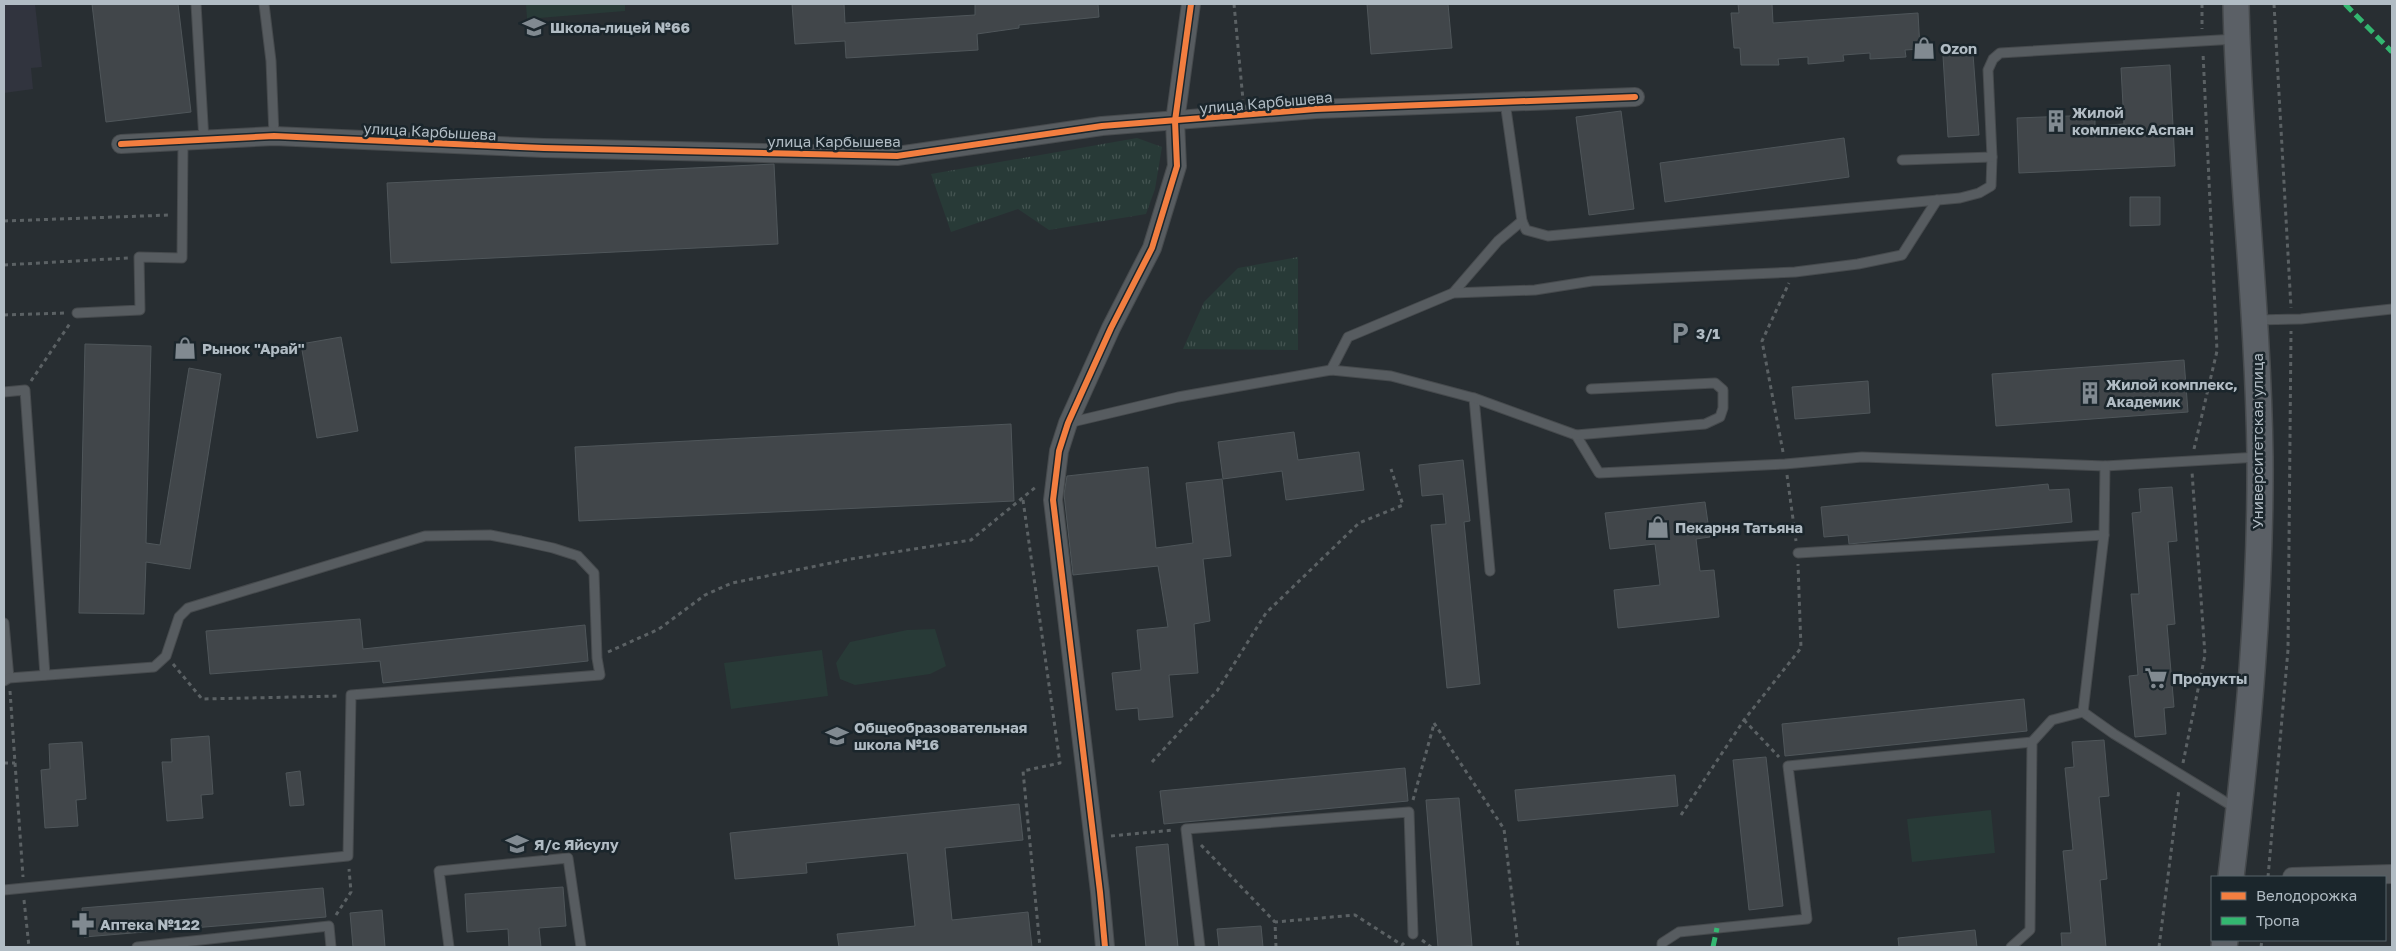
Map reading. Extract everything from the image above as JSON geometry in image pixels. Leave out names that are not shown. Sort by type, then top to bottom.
[{"type":"main road","name":"Университетская улица","points":[[2231,876],[2240,810],[2256,627],[2260,457],[2256,320],[2236,39],[2236,4]]},
{"type":"street","points":[[1105,947],[1053,500],[1059,451],[1068,423],[1111,328],[1152,248],[1177,166],[1175,122],[1191,4]]},
{"type":"street","name":"улица Карбышева","points":[[121,144],[274,136],[544,148],[897,156],[1102,126],[1175,122],[1316,109],[1635,97]]},
{"type":"street","points":[[2325,876],[2392,874]]},
{"type":"lane","points":[[196,4],[204,141]]},
{"type":"lane","points":[[264,4],[271,61],[274,136]]},
{"type":"lane","points":[[1506,102],[1522,221],[1526,230],[1548,236],[1960,198],[1979,193],[1991,186],[1992,157],[1988,70],[1993,59],[2000,53],[2236,39]]},
{"type":"lane","points":[[77,313],[140,310],[139,257],[182,258],[183,142]]},
{"type":"lane","points":[[1902,160],[1992,157]]},
{"type":"lane","points":[[1331,370],[1348,337],[1453,293],[1535,290],[1592,281],[1795,272],[1858,264],[1902,255],[1937,200]]},
{"type":"lane","points":[[1453,293],[1498,241],[1522,221]]},
{"type":"lane","points":[[2256,320],[2291,319],[2392,309]]},
{"type":"lane","points":[[1068,423],[1178,397],[1331,370],[1391,376],[1474,398],[1576,434],[1705,424],[1720,417],[1724,408],[1723,390],[1715,383],[1591,389]]},
{"type":"lane","points":[[4,392],[25,390],[45,675]]},
{"type":"lane","points":[[1474,398],[1490,571]]},
{"type":"lane","points":[[1576,434],[1598,473],[1785,464],[1862,457],[2105,466],[2260,457]]},
{"type":"lane","points":[[2083,712],[2104,535],[2105,466]]},
{"type":"lane","points":[[4,623],[6,679],[154,667],[166,656],[179,616],[188,608],[198,604],[425,536],[490,534],[553,548],[578,556],[594,573],[597,658],[600,675],[351,695],[348,856],[4,890]]},
{"type":"lane","points":[[1798,553],[2104,535]]},
{"type":"lane","points":[[2011,947],[2030,930],[2032,742],[2052,720],[2083,712],[2114,734],[2240,810]]},
{"type":"lane","points":[[1662,947],[1662,943],[1679,932],[1807,919],[1788,766],[2032,742]]},
{"type":"lane","points":[[1200,947],[1186,829],[1409,812],[1413,934]]},
{"type":"lane","points":[[449,947],[439,871],[568,858],[581,947]]},
{"type":"lane","points":[[137,947],[329,926],[331,947]]},
{"type":"path","points":[[1234,4],[1245,115]]},
{"type":"path","points":[[2159,947],[2181,775],[2205,655],[2191,461],[2217,351],[2202,41],[2202,4]]},
{"type":"path","points":[[2268,876],[2288,650],[2291,319],[2274,4]]},
{"type":"path","points":[[4,221],[183,214]]},
{"type":"path","points":[[4,265],[139,257]]},
{"type":"path","points":[[1681,815],[1744,720],[1801,648],[1798,553],[1785,464],[1762,341],[1795,272]]},
{"type":"path","points":[[4,315],[77,313]]},
{"type":"path","points":[[25,390],[77,313]]},
{"type":"path","points":[[597,658],[659,628],[705,595],[732,583],[852,559],[971,540],[1023,499],[1056,469]]},
{"type":"path","points":[[1152,762],[1217,691],[1266,613],[1359,523],[1403,505],[1391,469]]},
{"type":"path","points":[[1023,499],[1060,763],[1023,771],[1040,947]]},
{"type":"path","points":[[166,656],[202,699],[351,695]]},
{"type":"path","points":[[6,679],[15,763],[29,947]]},
{"type":"path","points":[[1744,720],[1788,766]]},
{"type":"path","points":[[1409,812],[1434,723],[1504,829],[1518,947]]},
{"type":"path","points":[[4,763],[15,763]]},
{"type":"path","points":[[1112,844],[1111,834],[1186,829],[1275,922],[1276,947]]},
{"type":"path","points":[[329,926],[351,892],[348,856]]},
{"type":"path","points":[[1275,922],[1355,916],[1402,945],[1413,934]]},
{"type":"shaded area","points":[[4,4],[35,4],[42,67],[31,68],[33,89],[4,93]]},
{"type":"green space","points":[[526,4],[625,4],[625,11],[527,19]]},
{"type":"green space","points":[[1137,138],[1162,147],[1155,189],[1146,214],[1049,230],[1018,209],[951,232],[931,174]]},
{"type":"green space","points":[[1298,257],[1298,350],[1183,349],[1204,302],[1238,268]]},
{"type":"green space","points":[[935,629],[946,666],[930,674],[855,685],[840,679],[836,663],[850,642],[907,630]]},
{"type":"green space","points":[[822,650],[828,696],[731,709],[724,663]]},
{"type":"green space","points":[[1991,810],[1995,853],[1912,862],[1907,819]]},
{"type":"building","points":[[92,4],[178,4],[191,112],[106,122]]},
{"type":"building","points":[[792,4],[844,4],[845,23],[975,15],[975,4],[1098,4],[1099,17],[1019,25],[1019,28],[977,34],[978,50],[846,58],[845,41],[795,44]]},
{"type":"building","points":[[1367,4],[1448,4],[1452,48],[1371,54]]},
{"type":"building","points":[[1738,4],[1772,4],[1773,23],[1918,13],[1920,49],[1905,50],[1906,57],[1870,59],[1870,53],[1843,55],[1844,61],[1808,64],[1808,57],[1778,59],[1779,65],[1741,65],[1740,48],[1734,48],[1731,13],[1739,13]]},
{"type":"building","points":[[1973,54],[1979,135],[1948,137],[1943,56]]},
{"type":"building","name":"Жилой комплекс Аспан","points":[[2170,65],[2175,166],[2019,173],[2017,118],[2095,115],[2095,126],[2124,124],[2121,68]]},
{"type":"building","points":[[1621,111],[1634,209],[1589,215],[1576,117]]},
{"type":"building","points":[[1844,138],[1849,177],[1665,202],[1660,163]]},
{"type":"building","points":[[774,164],[778,244],[391,263],[387,183]]},
{"type":"building","points":[[2130,197],[2160,197],[2160,225],[2130,226]]},
{"type":"building","points":[[341,337],[358,431],[317,438],[301,344]]},
{"type":"building","points":[[85,344],[151,346],[146,543],[160,545],[189,368],[221,374],[190,569],[146,562],[144,614],[79,613]]},
{"type":"building","name":"Жилой комплекс, Академик","points":[[2184,360],[2188,412],[1996,426],[1992,374]]},
{"type":"building","points":[[1868,381],[1870,413],[1795,419],[1792,387]]},
{"type":"building","points":[[1011,424],[1014,501],[579,521],[575,447]]},
{"type":"building","points":[[1294,432],[1298,460],[1359,452],[1364,490],[1286,500],[1282,471],[1223,479],[1218,442]]},
{"type":"building","points":[[1463,460],[1470,521],[1464,522],[1480,684],[1447,688],[1431,525],[1446,524],[1443,494],[1422,496],[1419,465]]},
{"type":"building","points":[[1148,467],[1156,548],[1193,543],[1186,483],[1222,479],[1231,556],[1203,559],[1210,621],[1194,624],[1198,673],[1169,675],[1173,717],[1139,720],[1138,708],[1116,710],[1112,673],[1141,670],[1137,630],[1168,627],[1158,566],[1073,575],[1064,494],[1067,476]]},
{"type":"building","points":[[2048,484],[2049,490],[2069,489],[2072,522],[1849,544],[1848,535],[1824,537],[1821,507]]},
{"type":"building","points":[[2172,487],[2177,541],[2168,542],[2175,624],[2167,625],[2174,707],[2164,708],[2166,734],[2135,737],[2129,676],[2138,675],[2131,594],[2139,594],[2132,513],[2141,512],[2139,489]]},
{"type":"building","points":[[1705,502],[1710,537],[1696,539],[1700,571],[1714,570],[1719,617],[1618,628],[1614,590],[1660,585],[1655,544],[1610,549],[1605,513]]},
{"type":"building","points":[[360,619],[363,649],[585,625],[588,661],[383,683],[380,661],[210,674],[206,631]]},
{"type":"building","points":[[2024,699],[2027,731],[1785,756],[1782,724]]},
{"type":"building","points":[[209,736],[213,794],[201,795],[203,818],[167,821],[162,762],[172,762],[171,739]]},
{"type":"building","points":[[2104,740],[2109,796],[2099,797],[2107,879],[2100,880],[2106,947],[2062,947],[2061,933],[2071,933],[2063,851],[2073,850],[2065,768],[2074,767],[2072,742]]},
{"type":"building","points":[[82,742],[86,799],[76,800],[78,826],[45,828],[41,770],[50,769],[49,744]]},
{"type":"building","points":[[1766,757],[1783,906],[1749,910],[1733,760]]},
{"type":"building","points":[[1405,768],[1408,801],[1164,824],[1160,791]]},
{"type":"building","points":[[300,771],[304,805],[290,806],[286,773]]},
{"type":"building","points":[[1675,775],[1678,806],[1518,821],[1515,790]]},
{"type":"building","points":[[1459,798],[1472,946],[1438,947],[1426,800]]},
{"type":"building","points":[[1019,804],[1023,840],[945,848],[952,920],[1028,912],[1032,947],[839,947],[837,934],[915,926],[907,853],[806,863],[807,873],[735,879],[730,833]]},
{"type":"building","points":[[1168,844],[1178,947],[1146,947],[1136,847]]},
{"type":"building","points":[[563,887],[566,926],[539,928],[541,947],[509,947],[508,929],[467,932],[465,894]]},
{"type":"building","points":[[323,888],[326,917],[84,937],[82,908]]},
{"type":"building","points":[[382,910],[385,947],[353,947],[350,913]]},
{"type":"building","points":[[1261,926],[1263,947],[1219,947],[1217,929]]},
{"type":"building","points":[[1975,930],[1977,947],[1899,947],[1898,938]]},
{"type":"marked path","points":[[2345,4],[2392,52]]},
{"type":"marked path","points":[[1713,947],[1717,928]]},
{"type":"cycle path","points":[[1105,947],[1053,500],[1059,451],[1068,423],[1111,328],[1152,248],[1177,166],[1175,121],[1191,4]]},
{"type":"cycle path","points":[[121,144],[274,136],[544,148],[897,156],[1102,126],[1316,109],[1635,97]]},
{"type":"place","name":"Школа-лицей №66","points":[[534,27]]},
{"type":"place","name":"Ozon","points":[[1924,48]]},
{"type":"place","name":"Жилой комплекс Аспан","points":[[2056,121]]},
{"type":"place","name":"3/1","points":[[1680,333]]},
{"type":"place","name":"Рынок \"Арай\"","points":[[185,348]]},
{"type":"place","name":"Жилой комплекс, Академик","points":[[2090,393]]},
{"type":"place","name":"Пекарня Татьяна","points":[[1658,527]]},
{"type":"place","name":"Продукты","points":[[2156,678]]},
{"type":"place","name":"Общеобразовательная школа №16","points":[[837,736]]},
{"type":"place","name":"Я/c Яйсулу","points":[[517,844]]},
{"type":"place","name":"Аптека №122","points":[[83,924]]}]
